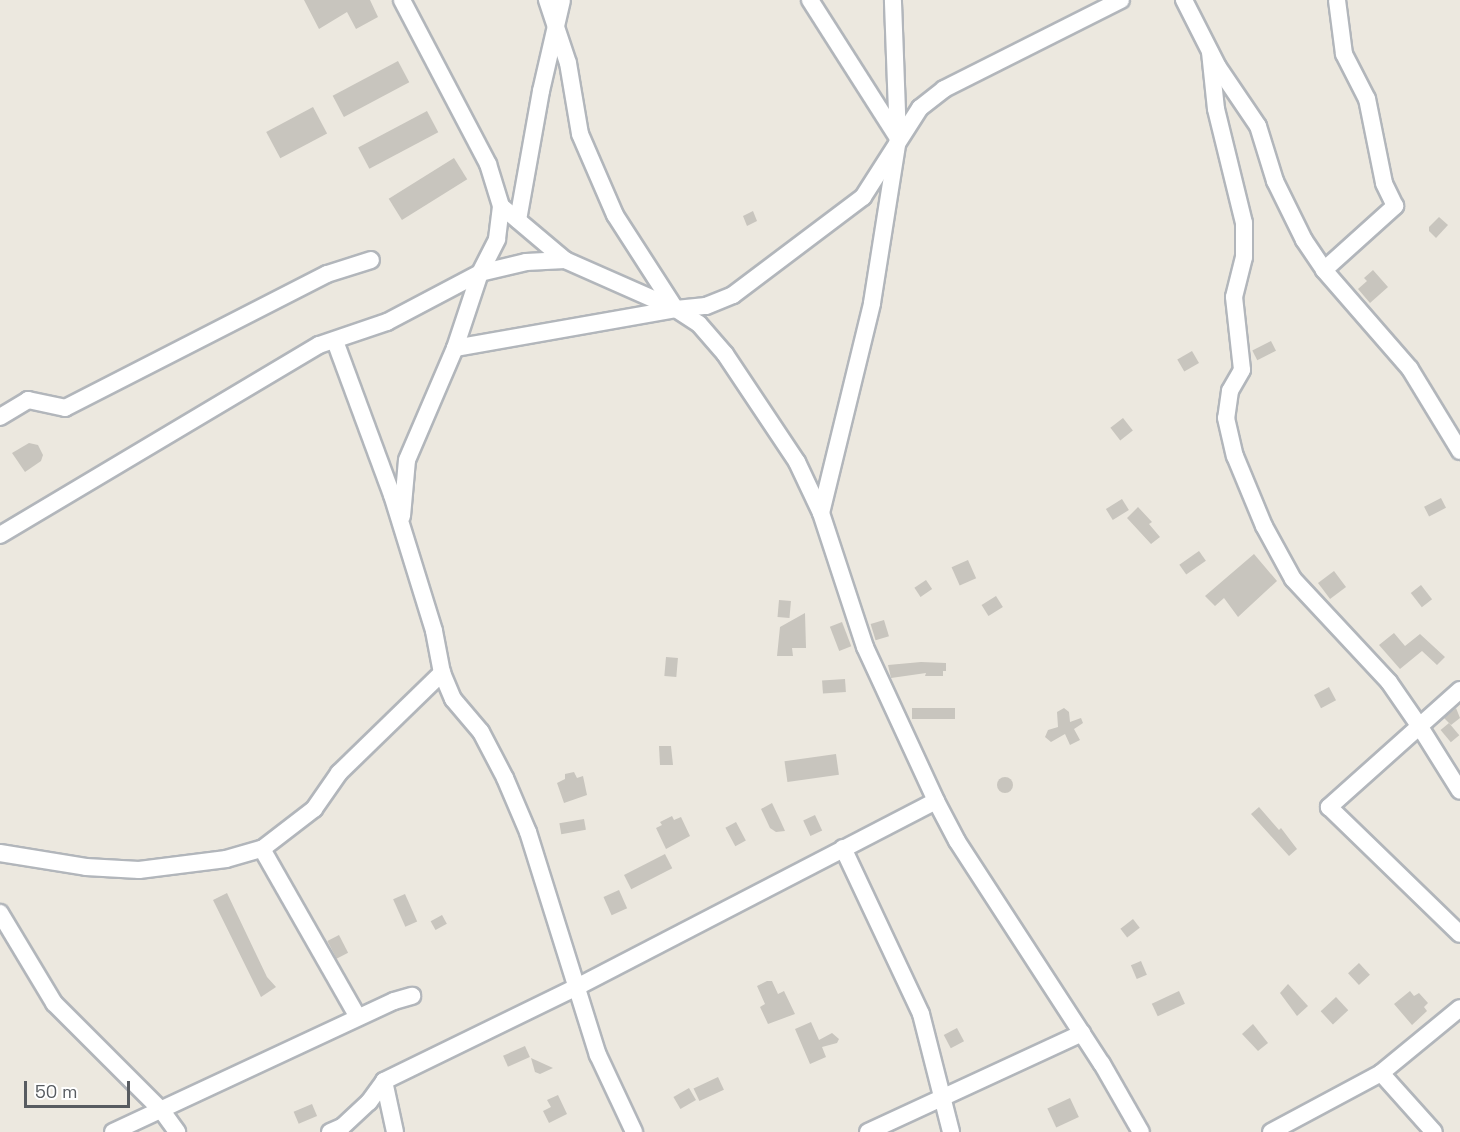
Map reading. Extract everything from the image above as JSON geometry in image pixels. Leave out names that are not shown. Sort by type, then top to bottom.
[{"type":"street","points":[[401,525],[407,460],[455,348],[480,273],[497,239],[501,206],[488,164],[402,0]]},
{"type":"street","points":[[547,0],[568,63],[580,134],[615,215],[676,309]]},
{"type":"street","points":[[518,220],[541,91],[562,0]]},
{"type":"street","points":[[810,0],[898,139]]},
{"type":"street","points":[[821,513],[872,303],[898,139],[893,0]]},
{"type":"street","points":[[455,348],[676,309],[706,306],[733,295],[862,197],[920,108],[944,89],[1121,0]]},
{"type":"street","points":[[1184,0],[1232,90],[1258,126],[1284,203],[1304,240],[1324,270],[1410,369],[1460,451]]},
{"type":"street","points":[[1324,270],[1395,206],[1384,183],[1367,99],[1344,54],[1337,0]]},
{"type":"street","points":[[1210,52],[1216,109],[1244,223],[1244,257],[1234,297],[1242,370],[1230,391],[1226,418],[1235,456],[1264,526],[1293,579],[1389,682],[1420,726],[1460,791]]},
{"type":"street","points":[[501,206],[565,260],[676,309],[699,324],[725,354],[797,462],[821,513],[865,647],[957,842],[1083,1034],[1141,1132]]},
{"type":"street","points":[[0,417],[28,400],[65,408],[327,274],[371,260]]},
{"type":"street","points":[[0,535],[319,345],[387,322],[480,273],[526,262],[565,260]]},
{"type":"street","points":[[335,341],[401,525],[434,631],[441,673],[453,699],[481,732],[528,832],[598,1055],[627,1128]]},
{"type":"street","points":[[0,853],[86,867],[138,870],[226,859],[262,849],[315,809],[339,773],[441,673]]},
{"type":"street","points":[[1460,690],[1329,807],[1460,934]]},
{"type":"street","points":[[330,1132],[342,1127],[369,1102],[384,1081],[577,987],[936,801]]},
{"type":"street","points":[[843,848],[921,1014],[951,1132]]},
{"type":"street","points":[[262,849],[358,1017]]},
{"type":"street","points":[[0,913],[54,1003],[162,1111],[177,1132]]},
{"type":"street","points":[[113,1132],[162,1111],[358,1017],[394,1001],[412,996]]},
{"type":"street","points":[[1271,1132],[1381,1073],[1460,1008]]},
{"type":"street","points":[[868,1132],[1083,1034]]},
{"type":"street","points":[[1381,1073],[1434,1132]]},
{"type":"street","points":[[384,1081],[395,1132]]},
{"type":"building","points":[[304,0],[370,0],[378,17],[356,29],[347,12],[319,29]]},
{"type":"building","points":[[398,61],[409,82],[344,117],[333,96]]},
{"type":"building","points":[[313,107],[327,133],[280,158],[266,132]]},
{"type":"building","points":[[427,111],[438,132],[369,169],[358,148]]},
{"type":"building","points":[[454,158],[467,179],[402,220],[389,199]]},
{"type":"building","points":[[753,211],[757,221],[747,226],[743,216]]},
{"type":"building","points":[[1439,217],[1448,225],[1436,238],[1429,231],[1429,227]]},
{"type":"building","points":[[1373,270],[1388,287],[1370,303],[1358,289],[1367,281],[1364,278]]},
{"type":"building","points":[[1271,341],[1276,351],[1257,360],[1252,351]]},
{"type":"building","points":[[1192,351],[1199,363],[1184,372],[1177,360]]},
{"type":"building","points":[[1123,418],[1133,431],[1120,440],[1110,428]]},
{"type":"building","points":[[29,443],[38,445],[43,455],[41,461],[25,472],[12,453]]},
{"type":"building","points":[[1441,498],[1446,508],[1429,516],[1424,507]]},
{"type":"building","points":[[1122,499],[1129,510],[1113,520],[1106,509]]},
{"type":"building","points":[[1138,507],[1152,522],[1149,524],[1160,537],[1151,544],[1127,518]]},
{"type":"building","points":[[1199,551],[1206,561],[1186,575],[1179,565]]},
{"type":"building","points":[[1254,554],[1277,581],[1238,617],[1224,598],[1215,606],[1205,596]]},
{"type":"building","points":[[968,560],[976,578],[960,586],[952,567]]},
{"type":"building","points":[[1334,571],[1346,587],[1330,599],[1318,583]]},
{"type":"building","points":[[926,580],[932,589],[921,597],[914,588]]},
{"type":"building","points":[[1421,585],[1432,599],[1422,607],[1411,593]]},
{"type":"building","points":[[996,596],[1003,607],[988,616],[982,605]]},
{"type":"building","points":[[779,600],[791,601],[789,618],[778,617]]},
{"type":"building","points":[[805,613],[806,648],[792,648],[793,656],[777,656],[780,627]]},
{"type":"building","points":[[884,620],[889,636],[876,640],[871,624]]},
{"type":"building","points":[[842,622],[851,646],[839,651],[830,627]]},
{"type":"building","points":[[1394,633],[1405,646],[1420,634],[1445,657],[1437,665],[1422,651],[1400,669],[1379,645]]},
{"type":"building","points":[[666,657],[678,658],[676,677],[664,676]]},
{"type":"building","points":[[921,662],[946,663],[946,671],[943,671],[943,676],[925,676],[926,673],[891,678],[888,665]]},
{"type":"building","points":[[845,679],[846,692],[823,694],[822,681]]},
{"type":"building","points":[[1329,687],[1336,700],[1321,708],[1314,695]]},
{"type":"building","points":[[912,708],[955,708],[955,719],[912,719]]},
{"type":"building","points":[[1064,708],[1069,712],[1070,722],[1081,718],[1083,723],[1074,729],[1080,740],[1070,745],[1065,734],[1051,742],[1045,737],[1048,730],[1058,727],[1057,712]]},
{"type":"building","points":[[1456,708],[1460,718],[1451,725],[1444,718]]},
{"type":"building","points":[[1449,723],[1459,735],[1451,742],[1441,730]]},
{"type":"building","points":[[659,746],[671,746],[673,765],[660,765]]},
{"type":"building","points":[[836,754],[839,775],[787,782],[785,761]]},
{"type":"building","points":[[574,772],[577,778],[583,776],[587,795],[564,803],[557,783],[565,779],[565,774]]},
{"type":"building","points":[[1002,777],[1008,777],[1013,785],[1011,791],[1002,793],[997,788],[997,782]]},
{"type":"building","points":[[772,803],[785,831],[776,832],[770,828],[761,809]]},
{"type":"building","points":[[1259,807],[1279,830],[1281,828],[1297,849],[1289,856],[1251,814]]},
{"type":"building","points":[[815,815],[822,830],[810,836],[803,820]]},
{"type":"building","points":[[672,816],[674,820],[681,817],[690,836],[666,849],[656,828],[662,825],[660,822]]},
{"type":"building","points":[[584,819],[586,830],[561,834],[559,823]]},
{"type":"building","points":[[736,822],[746,841],[735,846],[725,828]]},
{"type":"building","points":[[665,854],[672,868],[631,889],[624,875]]},
{"type":"building","points":[[619,890],[627,908],[612,915],[603,897]]},
{"type":"building","points":[[227,893],[267,977],[276,987],[261,997],[213,900]]},
{"type":"building","points":[[405,894],[417,921],[405,927],[393,899]]},
{"type":"building","points":[[442,915],[447,924],[435,930],[431,921]]},
{"type":"building","points":[[1133,919],[1140,928],[1127,938],[1120,929]]},
{"type":"building","points":[[339,935],[348,953],[336,959],[327,941]]},
{"type":"building","points":[[1141,961],[1147,975],[1137,979],[1131,965]]},
{"type":"building","points":[[1359,963],[1370,975],[1359,985],[1348,973]]},
{"type":"building","points":[[772,981],[778,994],[784,991],[795,1014],[768,1024],[760,1007],[765,1004],[757,986]]},
{"type":"building","points":[[1288,984],[1308,1006],[1297,1016],[1280,993]]},
{"type":"building","points":[[1179,991],[1185,1004],[1158,1016],[1152,1004]]},
{"type":"building","points":[[1410,991],[1414,996],[1419,993],[1428,1003],[1424,1007],[1427,1011],[1412,1025],[1394,1004]]},
{"type":"building","points":[[1336,997],[1348,1010],[1333,1024],[1321,1011]]},
{"type":"building","points":[[811,1022],[819,1040],[832,1033],[839,1039],[837,1043],[822,1047],[826,1057],[810,1064],[795,1029]]},
{"type":"building","points":[[1253,1024],[1268,1043],[1258,1051],[1242,1034]]},
{"type":"building","points":[[957,1028],[964,1041],[951,1048],[944,1035]]},
{"type":"building","points":[[525,1046],[530,1057],[508,1067],[503,1056]]},
{"type":"building","points":[[531,1058],[553,1068],[540,1074],[535,1072]]},
{"type":"building","points":[[718,1077],[724,1090],[699,1101],[694,1088]]},
{"type":"building","points":[[689,1088],[696,1100],[680,1109],[673,1097]]},
{"type":"building","points":[[558,1095],[567,1114],[549,1123],[543,1111],[551,1107],[547,1100]]},
{"type":"building","points":[[1070,1098],[1079,1117],[1056,1128],[1047,1109]]},
{"type":"building","points":[[312,1104],[317,1116],[299,1124],[294,1112]]}]
